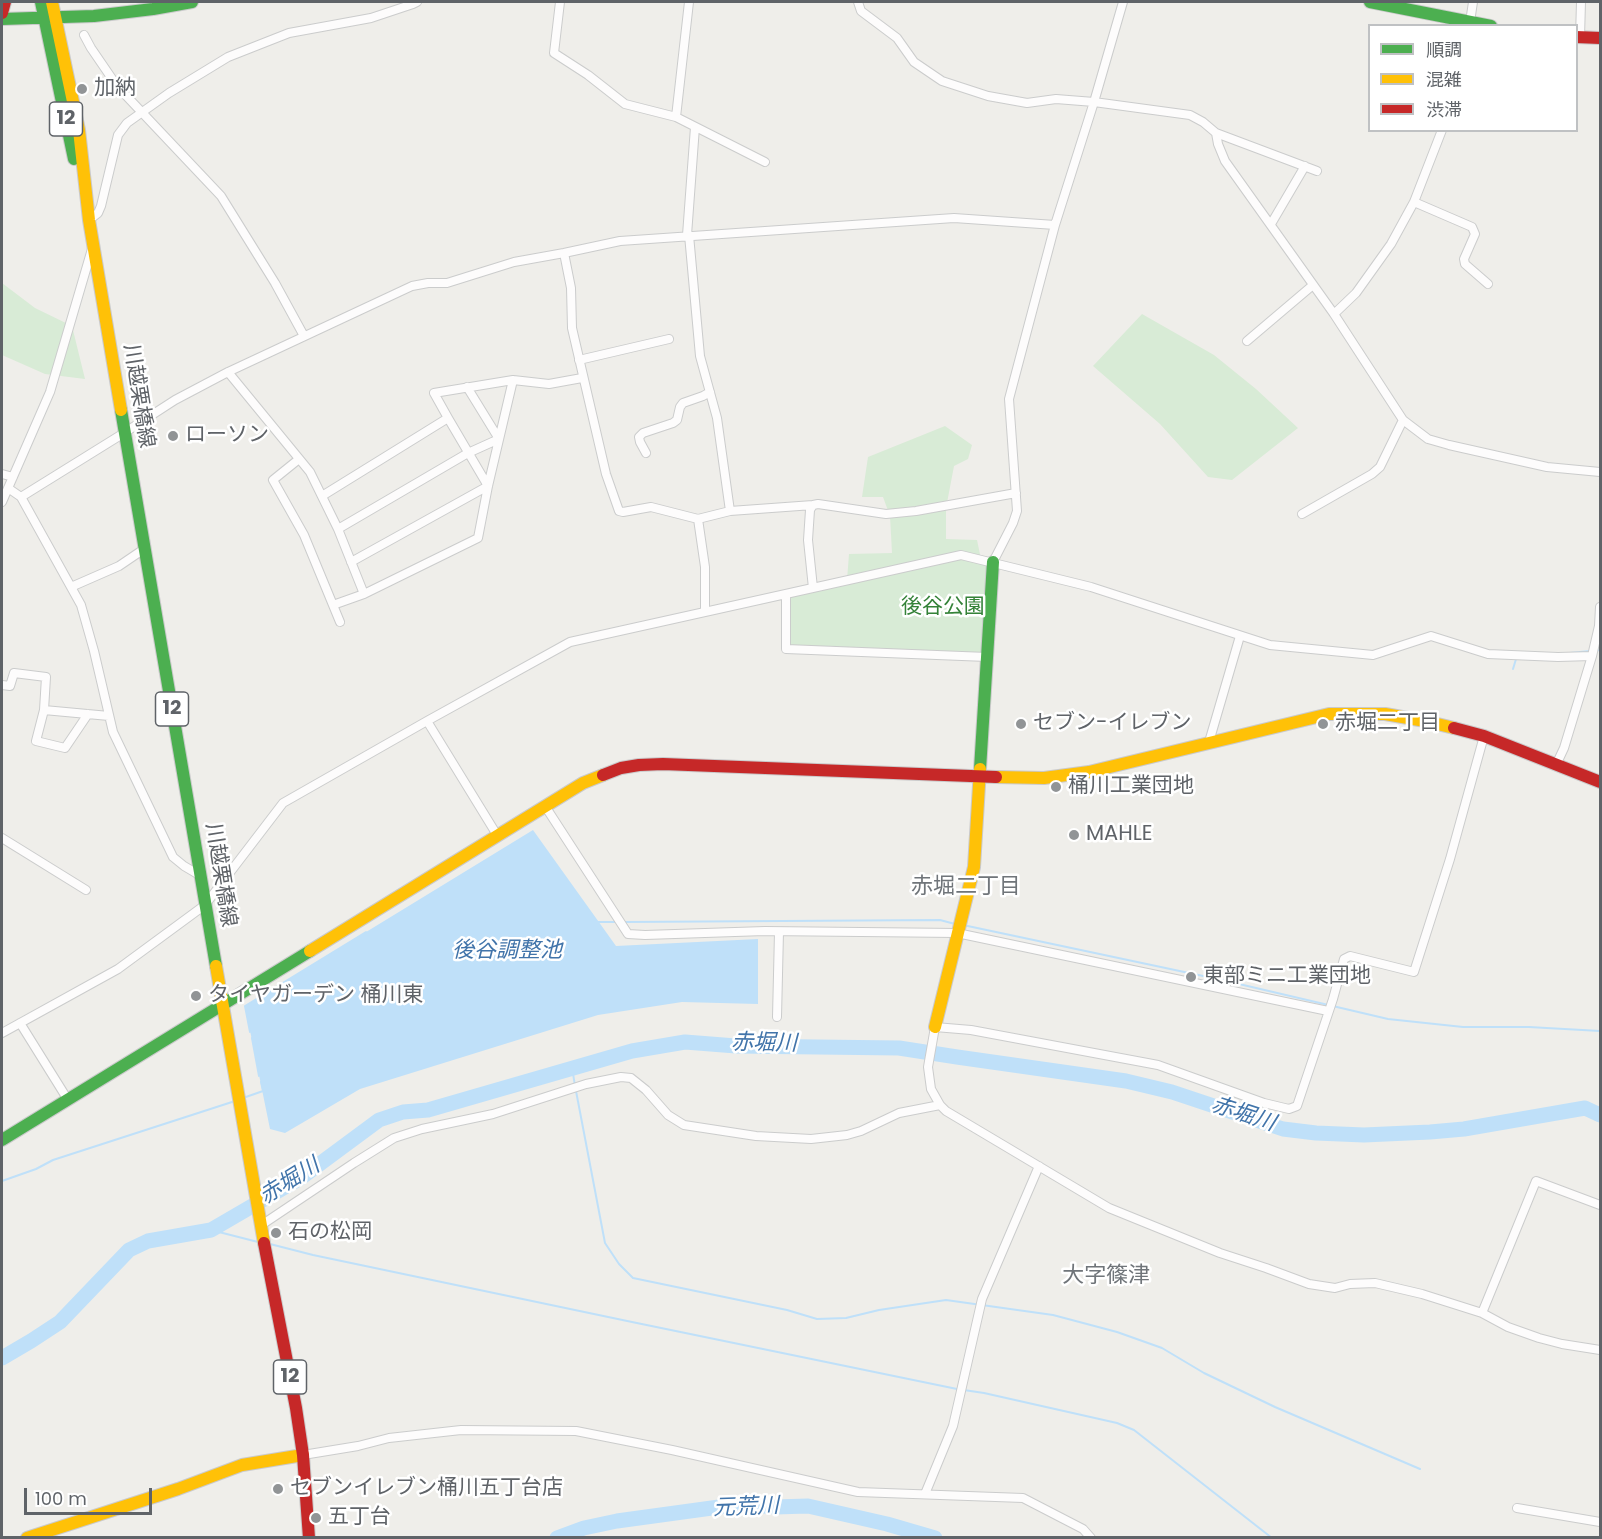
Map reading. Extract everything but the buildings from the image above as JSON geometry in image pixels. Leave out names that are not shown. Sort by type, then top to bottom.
[{"type":"main road","points":[[2,13],[5,2]]},
{"type":"main road","name":"川越栗橋線","points":[[41,2],[51,18]]},
{"type":"main road","name":"川越栗橋線","points":[[52,2],[51,18],[79,130],[89,220],[124,433],[259,1223],[296,1408],[303,1455],[309,1538]]},
{"type":"main road","points":[[2,19],[94,16],[154,5],[192,2]]},
{"type":"main road","points":[[1370,2],[1481,24]]},
{"type":"main road","points":[[1578,37],[1600,38]]},
{"type":"main road","points":[[935,1028],[974,867],[993,562]]},
{"type":"main road","points":[[2,1140],[583,783],[621,768],[639,765],[695,765],[978,777],[1063,776],[1089,772],[1329,714],[1385,714],[1485,736],[1600,782]]},
{"type":"main road","points":[[27,1538],[178,1489],[242,1465],[303,1455]]},
{"type":"street","points":[[89,220],[98,213],[101,206],[118,135],[127,123],[170,93],[228,57],[288,33],[372,18],[417,2]]},
{"type":"street","points":[[560,2],[554,53],[588,75],[625,104],[676,117],[765,162]]},
{"type":"street","points":[[676,117],[689,2]]},
{"type":"street","points":[[858,2],[861,11],[897,38],[914,62],[942,81],[988,96],[1027,103],[1056,99],[1190,115],[1216,133],[1317,171]]},
{"type":"street","points":[[993,562],[1013,524],[1017,511],[1009,399],[1054,225],[1094,102],[1123,2]]},
{"type":"street","points":[[1470,22],[1473,2]]},
{"type":"street","points":[[1578,37],[1581,2]]},
{"type":"street","points":[[84,35],[117,86],[221,196],[275,283],[304,336]]},
{"type":"street","points":[[695,127],[688,235],[700,356],[717,418],[730,511]]},
{"type":"street","points":[[1334,314],[1356,293],[1391,244],[1414,202],[1441,132]]},
{"type":"street","points":[[1216,133],[1225,160],[1334,314],[1403,420],[1428,439],[1449,445],[1547,467],[1600,472]]},
{"type":"street","points":[[1271,224],[1305,166]]},
{"type":"street","points":[[1414,202],[1472,227],[1475,234],[1464,259],[1466,264],[1488,284]]},
{"type":"street","points":[[21,497],[175,399],[411,286],[447,283],[514,262],[620,241],[954,218],[1054,225]]},
{"type":"street","points":[[2,502],[50,392],[93,243]]},
{"type":"street","points":[[564,253],[571,288],[572,328],[582,378],[606,474],[619,511],[651,507],[698,519],[730,511],[818,504],[886,514],[916,511],[1016,493]]},
{"type":"street","points":[[1247,341],[1313,285]]},
{"type":"street","points":[[579,360],[669,339]]},
{"type":"street","points":[[228,372],[310,472],[338,529],[364,594]]},
{"type":"street","points":[[488,486],[434,393],[513,380],[549,384],[582,378]]},
{"type":"street","points":[[333,604],[364,594],[478,538],[513,380]]},
{"type":"street","points":[[467,387],[499,439]]},
{"type":"street","points":[[646,453],[639,437],[643,433],[673,423],[677,420],[683,403],[710,392]]},
{"type":"street","points":[[322,496],[448,418]]},
{"type":"street","points":[[1302,514],[1372,474],[1380,467],[1403,420]]},
{"type":"street","points":[[338,529],[468,453],[499,439]]},
{"type":"street","points":[[298,459],[273,480],[304,535],[340,622]]},
{"type":"street","points":[[2,474],[13,477]]},
{"type":"street","points":[[351,562],[488,486]]},
{"type":"street","points":[[8,488],[21,497],[81,605],[113,732],[173,857],[201,876]]},
{"type":"street","points":[[813,505],[810,510],[808,540],[813,588]]},
{"type":"street","points":[[698,519],[705,567],[705,612]]},
{"type":"street","points":[[71,587],[119,566],[144,549]]},
{"type":"street","points":[[2,1034],[118,969],[205,904],[283,803],[570,642],[961,555],[1091,587],[1270,645],[1373,655],[1431,636],[1488,654],[1592,656]]},
{"type":"street","points":[[786,594],[786,649],[987,657]]},
{"type":"street","points":[[1556,765],[1564,748],[1592,656],[1599,626],[1600,607]]},
{"type":"street","points":[[1209,742],[1240,636]]},
{"type":"street","points":[[2,685],[10,686],[14,672],[46,677],[44,710],[36,741],[65,748],[88,714]]},
{"type":"street","points":[[44,710],[109,716]]},
{"type":"street","points":[[427,721],[497,835]]},
{"type":"street","points":[[1485,736],[1450,859],[1414,972],[1350,956],[1344,959],[1297,1106],[1289,1109],[1264,1102],[1158,1065],[971,1030],[935,1028],[928,1067],[931,1089],[946,1111],[1109,1208],[1220,1253],[1298,1281],[1335,1288],[1350,1284],[1375,1283],[1422,1294],[1482,1313],[1508,1327],[1539,1338],[1600,1350]]},
{"type":"street","points":[[545,806],[628,934],[765,931],[957,933],[1328,1011]]},
{"type":"street","points":[[2,838],[86,890]]},
{"type":"street","points":[[777,1017],[780,932]]},
{"type":"street","points":[[20,1023],[68,1100]]},
{"type":"street","points":[[259,1223],[394,1138],[423,1129],[493,1114],[586,1084],[621,1077],[631,1078],[646,1090],[668,1115],[684,1125],[756,1136],[812,1139],[847,1135],[899,1113],[940,1105]]},
{"type":"street","points":[[925,1494],[953,1426],[982,1299],[1039,1167]]},
{"type":"street","points":[[1482,1313],[1536,1180],[1600,1205]]},
{"type":"street","points":[[303,1455],[358,1446],[389,1438],[461,1430],[576,1431],[858,1492],[1023,1498],[1083,1529],[1091,1538]]},
{"type":"street","points":[[1517,1508],[1600,1521]]},
{"type":"green space","points":[[2,283],[35,308],[72,326],[85,379],[45,374],[2,355]]},
{"type":"green space","points":[[1142,314],[1214,355],[1256,389],[1298,428],[1232,480],[1208,477],[1160,424],[1093,366]]},
{"type":"green space","name":"後谷公園","points":[[945,426],[972,445],[968,459],[954,466],[946,508],[946,539],[977,540],[981,559],[993,562],[987,657],[786,649],[786,594],[847,580],[849,554],[892,553],[890,516],[883,497],[862,497],[868,457]]},
{"type":"water","name":"後谷調整池","points":[[533,830],[616,946],[758,939],[758,1004],[682,1002],[598,1015],[360,1089],[285,1133],[270,1129],[245,1006]]},
{"type":"waterway","points":[[1570,653],[1600,650]]},
{"type":"waterway","points":[[1513,669],[1516,659]]},
{"type":"waterway","points":[[625,922],[940,920],[955,924]]},
{"type":"waterway","points":[[598,922],[616,922]]},
{"type":"waterway","points":[[963,925],[1222,980],[1388,1019],[1463,1027],[1529,1027],[1600,1031]]},
{"type":"waterway","points":[[250,1032],[245,1006],[366,932]]},
{"type":"waterway","points":[[252,1038],[259,1076]]},
{"type":"waterway","name":"赤堀川","points":[[2,1358],[60,1322],[129,1250],[148,1241],[211,1230],[302,1177],[379,1120],[403,1112],[428,1110],[632,1051],[685,1042],[736,1046],[899,1048],[1126,1081],[1172,1092],[1283,1129],[1316,1133],[1364,1135],[1464,1129],[1585,1108],[1600,1115]]},
{"type":"waterway","points":[[572,1067],[575,1086]]},
{"type":"waterway","points":[[243,1098],[263,1091],[261,1082]]},
{"type":"waterway","points":[[576,1091],[605,1243],[619,1264],[633,1278],[787,1310],[817,1319],[846,1318],[879,1310],[946,1300],[1053,1315],[1117,1332],[1162,1348],[1204,1373],[1275,1407],[1420,1469]]},
{"type":"waterway","points":[[2,1181],[36,1169],[53,1160],[232,1102]]},
{"type":"waterway","points":[[211,1230],[258,1242]]},
{"type":"waterway","points":[[270,1244],[313,1255],[984,1393],[1117,1423],[1134,1430],[1272,1538]]},
{"type":"waterway","name":"元荒川","points":[[557,1538],[584,1528],[617,1521],[741,1504],[775,1507],[808,1506],[887,1524],[935,1538]]},
{"type":"traffic: fast","points":[[41,2],[74,159]]},
{"type":"traffic: fast","points":[[2,19],[94,16],[192,2]]},
{"type":"traffic: fast","points":[[1370,2],[1481,24]]},
{"type":"traffic: fast","points":[[121,410],[216,966]]},
{"type":"traffic: fast","points":[[980,769],[993,562]]},
{"type":"traffic: fast","points":[[2,1140],[310,951]]},
{"type":"traffic: slow","points":[[52,2],[79,130],[89,220],[121,410]]},
{"type":"traffic: slow","points":[[996,777],[1044,778],[1089,772],[1329,714],[1385,714],[1454,728]]},
{"type":"traffic: slow","points":[[935,1027],[974,867],[980,769]]},
{"type":"traffic: slow","points":[[310,951],[583,783],[603,775]]},
{"type":"traffic: slow","points":[[216,966],[264,1243]]},
{"type":"traffic: slow","points":[[27,1538],[178,1489],[242,1465],[303,1455]]},
{"type":"traffic: jam","points":[[2,13],[5,2]]},
{"type":"traffic: jam","points":[[1578,37],[1600,38]]},
{"type":"traffic: jam","points":[[1454,728],[1484,736],[1600,782]]},
{"type":"traffic: jam","points":[[603,775],[621,768],[663,764],[996,777]]},
{"type":"traffic: jam","points":[[264,1243],[296,1408],[303,1455],[309,1538]]},
{"type":"place","name":"加納","points":[[82,89]]},
{"type":"place","name":"ローソン","points":[[173,436]]},
{"type":"place","name":"セブン-イレブン","points":[[1021,724]]},
{"type":"place","name":"赤堀二丁目","points":[[1323,724]]},
{"type":"place","name":"桶川工業団地","points":[[1056,787]]},
{"type":"place","name":"MAHLE","points":[[1074,835]]},
{"type":"place","name":"東部ミニ工業団地","points":[[1191,977]]},
{"type":"place","name":"タイヤガーデン 桶川東","points":[[196,996]]},
{"type":"place","name":"石の松岡","points":[[276,1233]]},
{"type":"place","name":"セブンイレブン桶川五丁台店","points":[[278,1489]]},
{"type":"place","name":"五丁台","points":[[316,1518]]},
{"type":"district","name":"赤堀二丁目","points":[[966,887]]},
{"type":"district","name":"大字篠津","points":[[1106,1276]]}]
